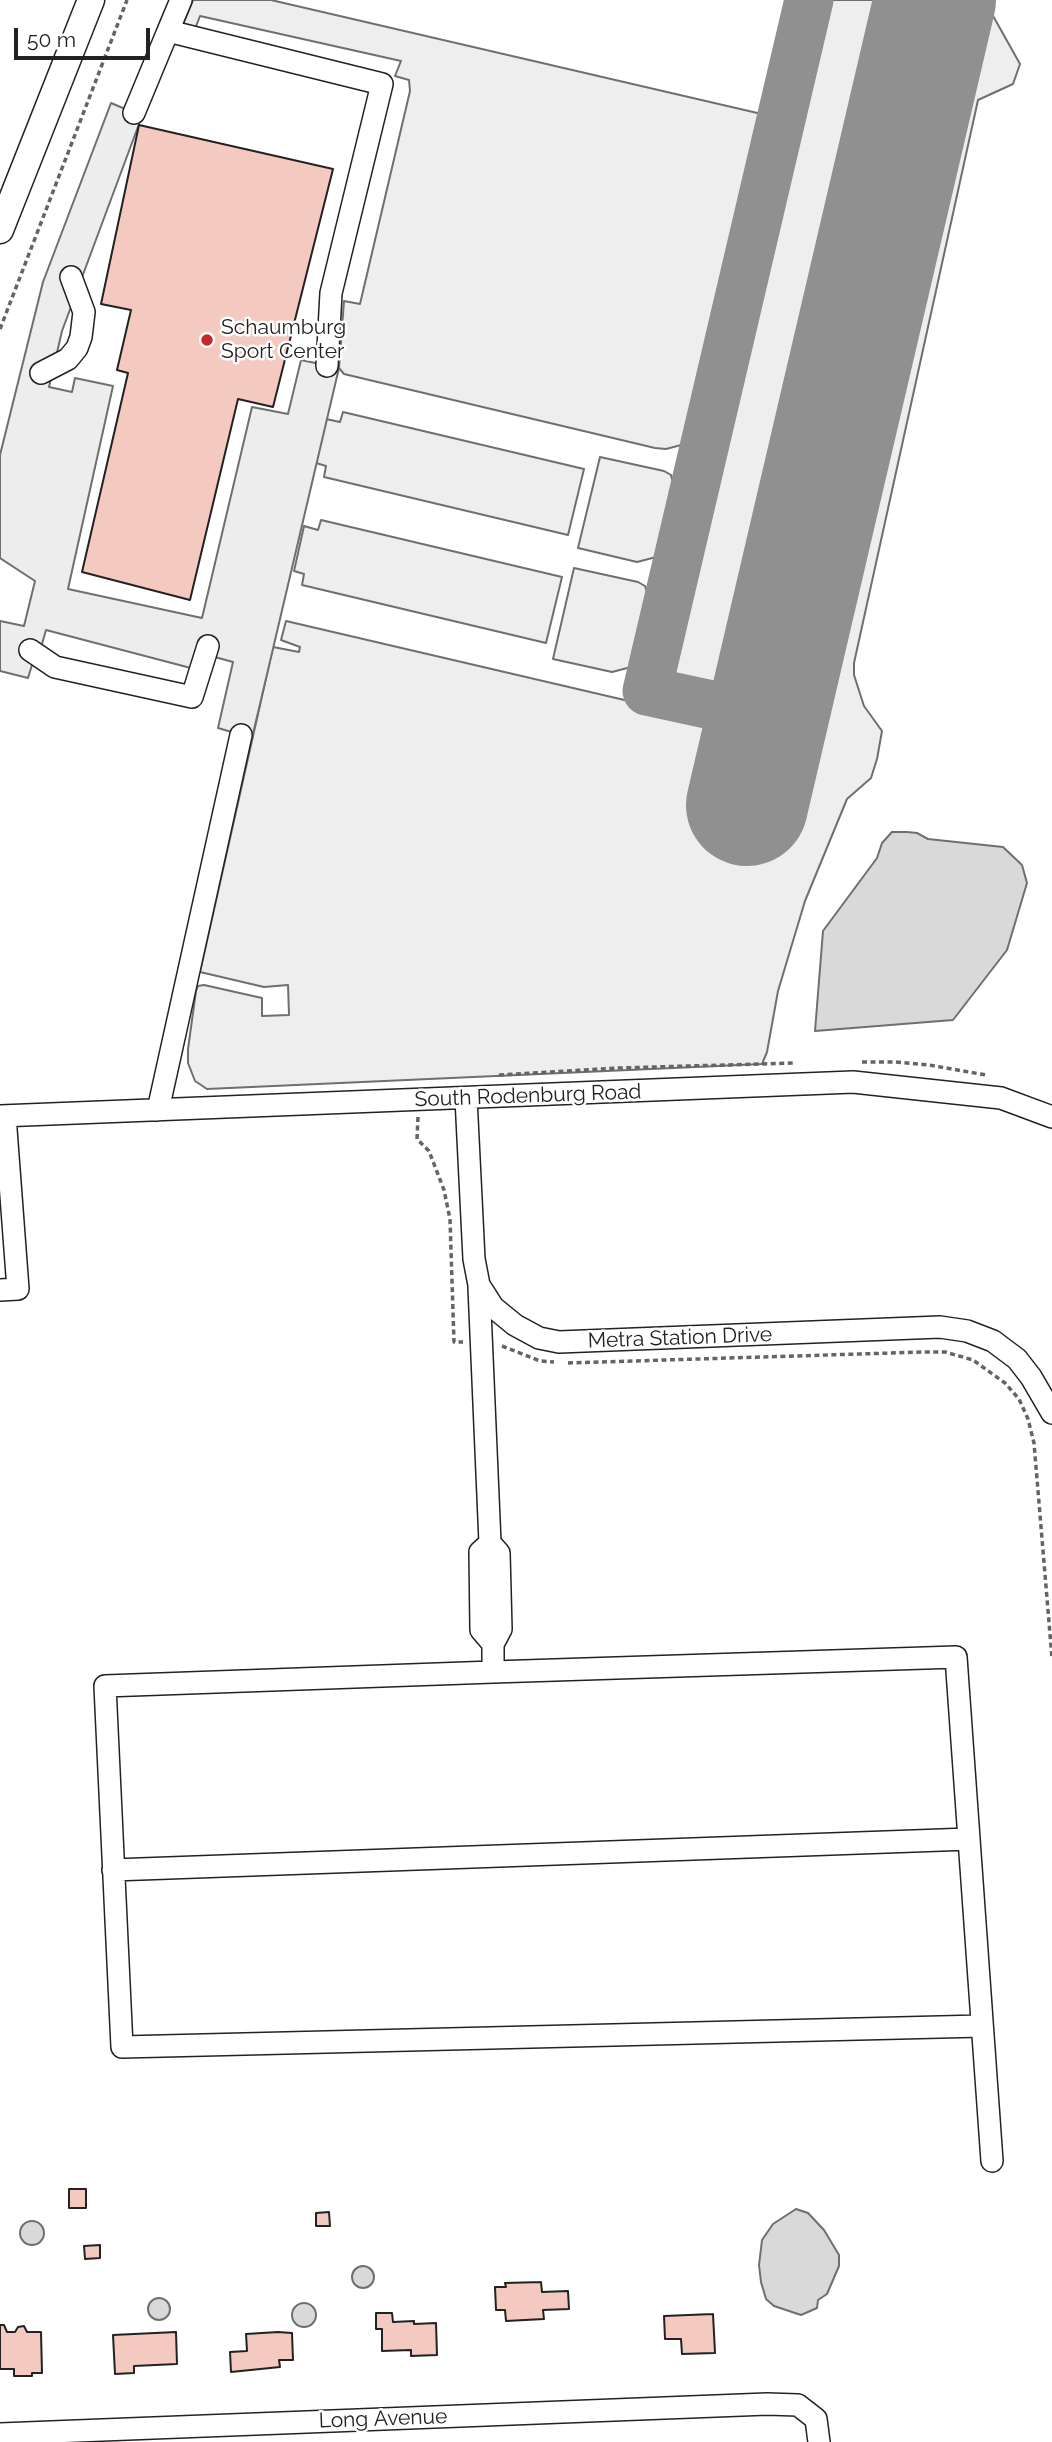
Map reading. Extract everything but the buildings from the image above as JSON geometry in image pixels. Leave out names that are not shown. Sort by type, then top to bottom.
[{"type":"main road","points":[[0,230],[91,0]]},
{"type":"street","points":[[134,113],[181,0]]},
{"type":"street","points":[[168,31],[382,84],[331,293],[327,366]]},
{"type":"street","points":[[41,373],[68,359],[77,348],[81,337],[84,312],[71,277]]},
{"type":"street","points":[[30,650],[55,667],[192,697],[208,646]]},
{"type":"street","points":[[158,1110],[241,735]]},
{"type":"street","name":"South Rodenburg Road","points":[[3,1116],[853,1082],[1001,1098],[1052,1117]]},
{"type":"street","name":"Metra Station Drive","points":[[466,1098],[474,1259],[479,1285],[493,1307],[515,1325],[539,1338],[559,1342],[940,1327],[967,1331],[993,1341],[1017,1359],[1052,1413]]},
{"type":"street","points":[[0,1290],[18,1289],[3,1116]]},
{"type":"street","points":[[479,1285],[489,1543],[480,1552],[481,1630],[493,1644],[493,1672]]},
{"type":"street","points":[[981,2026],[122,2047],[105,1686],[956,1657],[992,2161]]},
{"type":"street","points":[[113,1870],[969,1839]]},
{"type":"street","name":"Long Avenue","points":[[0,2434],[767,2404],[798,2405],[816,2419],[819,2442]]},
{"type":"path","points":[[0,329],[127,0]]},
{"type":"path","points":[[418,1131],[417,1139],[429,1151],[444,1190],[450,1219],[454,1342],[463,1342]]},
{"type":"path","points":[[496,1343],[517,1354],[554,1362]]},
{"type":"path","points":[[567,1363],[924,1352],[945,1352],[973,1360],[1005,1383],[1018,1399],[1028,1419],[1034,1443],[1052,1658]]},
{"type":"shaded area","points":[[193,0],[271,0],[766,115],[694,427],[685,444],[666,449],[655,448],[344,374],[339,368],[344,301],[360,304],[410,91],[409,80],[395,76],[401,61],[200,16],[195,29],[185,29],[183,24]]},
{"type":"shaded area","points":[[825,0],[893,0],[736,662],[729,672],[714,683],[695,685],[676,676],[670,666]]},
{"type":"shaded area","points":[[978,0],[993,0],[992,14],[1020,64],[1013,84],[978,100],[854,663],[854,675],[864,706],[882,731],[877,759],[871,778],[847,799],[805,901],[778,991],[767,1052],[762,1064],[207,1089],[195,1081],[188,1063],[188,1049],[198,986],[262,998],[262,1016],[289,1015],[288,985],[264,987],[200,972],[273,647],[299,652],[300,647],[281,640],[286,621],[723,723],[705,803],[786,822]]},
{"type":"shaded area","points":[[111,103],[142,116],[62,331],[49,387],[72,392],[75,378],[113,386],[68,589],[202,618],[252,407],[288,414],[301,360],[339,368],[252,738],[218,728],[233,662],[211,656],[206,672],[46,630],[36,665],[32,665],[28,678],[0,671],[0,621],[24,626],[35,581],[0,558],[0,455],[43,282]]},
{"type":"shaded area","points":[[343,412],[584,469],[568,535],[324,477],[326,466],[316,463],[326,419],[340,422]]},
{"type":"shaded area","points":[[600,457],[664,471],[671,475],[676,493],[660,556],[637,562],[578,548]]},
{"type":"shaded area","points":[[321,520],[562,577],[546,643],[302,585],[304,574],[294,571],[304,526],[318,530]]},
{"type":"shaded area","points":[[574,568],[638,582],[645,586],[651,604],[635,666],[612,672],[553,659]]},
{"type":"shaded area","points":[[892,832],[917,833],[928,839],[1003,847],[1022,865],[1027,883],[1007,950],[953,1020],[815,1031],[823,931],[877,858],[882,843]]},
{"type":"shaded area","points":[[796,2209],[808,2213],[824,2230],[839,2255],[839,2266],[827,2294],[818,2300],[817,2308],[801,2315],[774,2306],[766,2299],[759,2265],[762,2240],[773,2224]]},
{"type":"shaded area","points":[[32,2221],[43,2228],[44,2233],[37,2244],[32,2245],[21,2238],[20,2233],[27,2222]]},
{"type":"shaded area","points":[[363,2266],[371,2269],[374,2277],[371,2285],[363,2288],[355,2285],[352,2277],[355,2269]]},
{"type":"shaded area","points":[[159,2298],[167,2301],[170,2309],[167,2317],[159,2320],[151,2317],[148,2309],[151,2301]]},
{"type":"shaded area","points":[[304,2303],[313,2306],[316,2315],[313,2324],[304,2327],[295,2324],[292,2315],[295,2306]]},
{"type":"taxiway","points":[[767,717],[647,691],[809,0]]},
{"type":"runway","points":[[747,805],[935,0]]},
{"type":"place","name":"Schaumburg Sport Center","points":[[207,340]]}]
